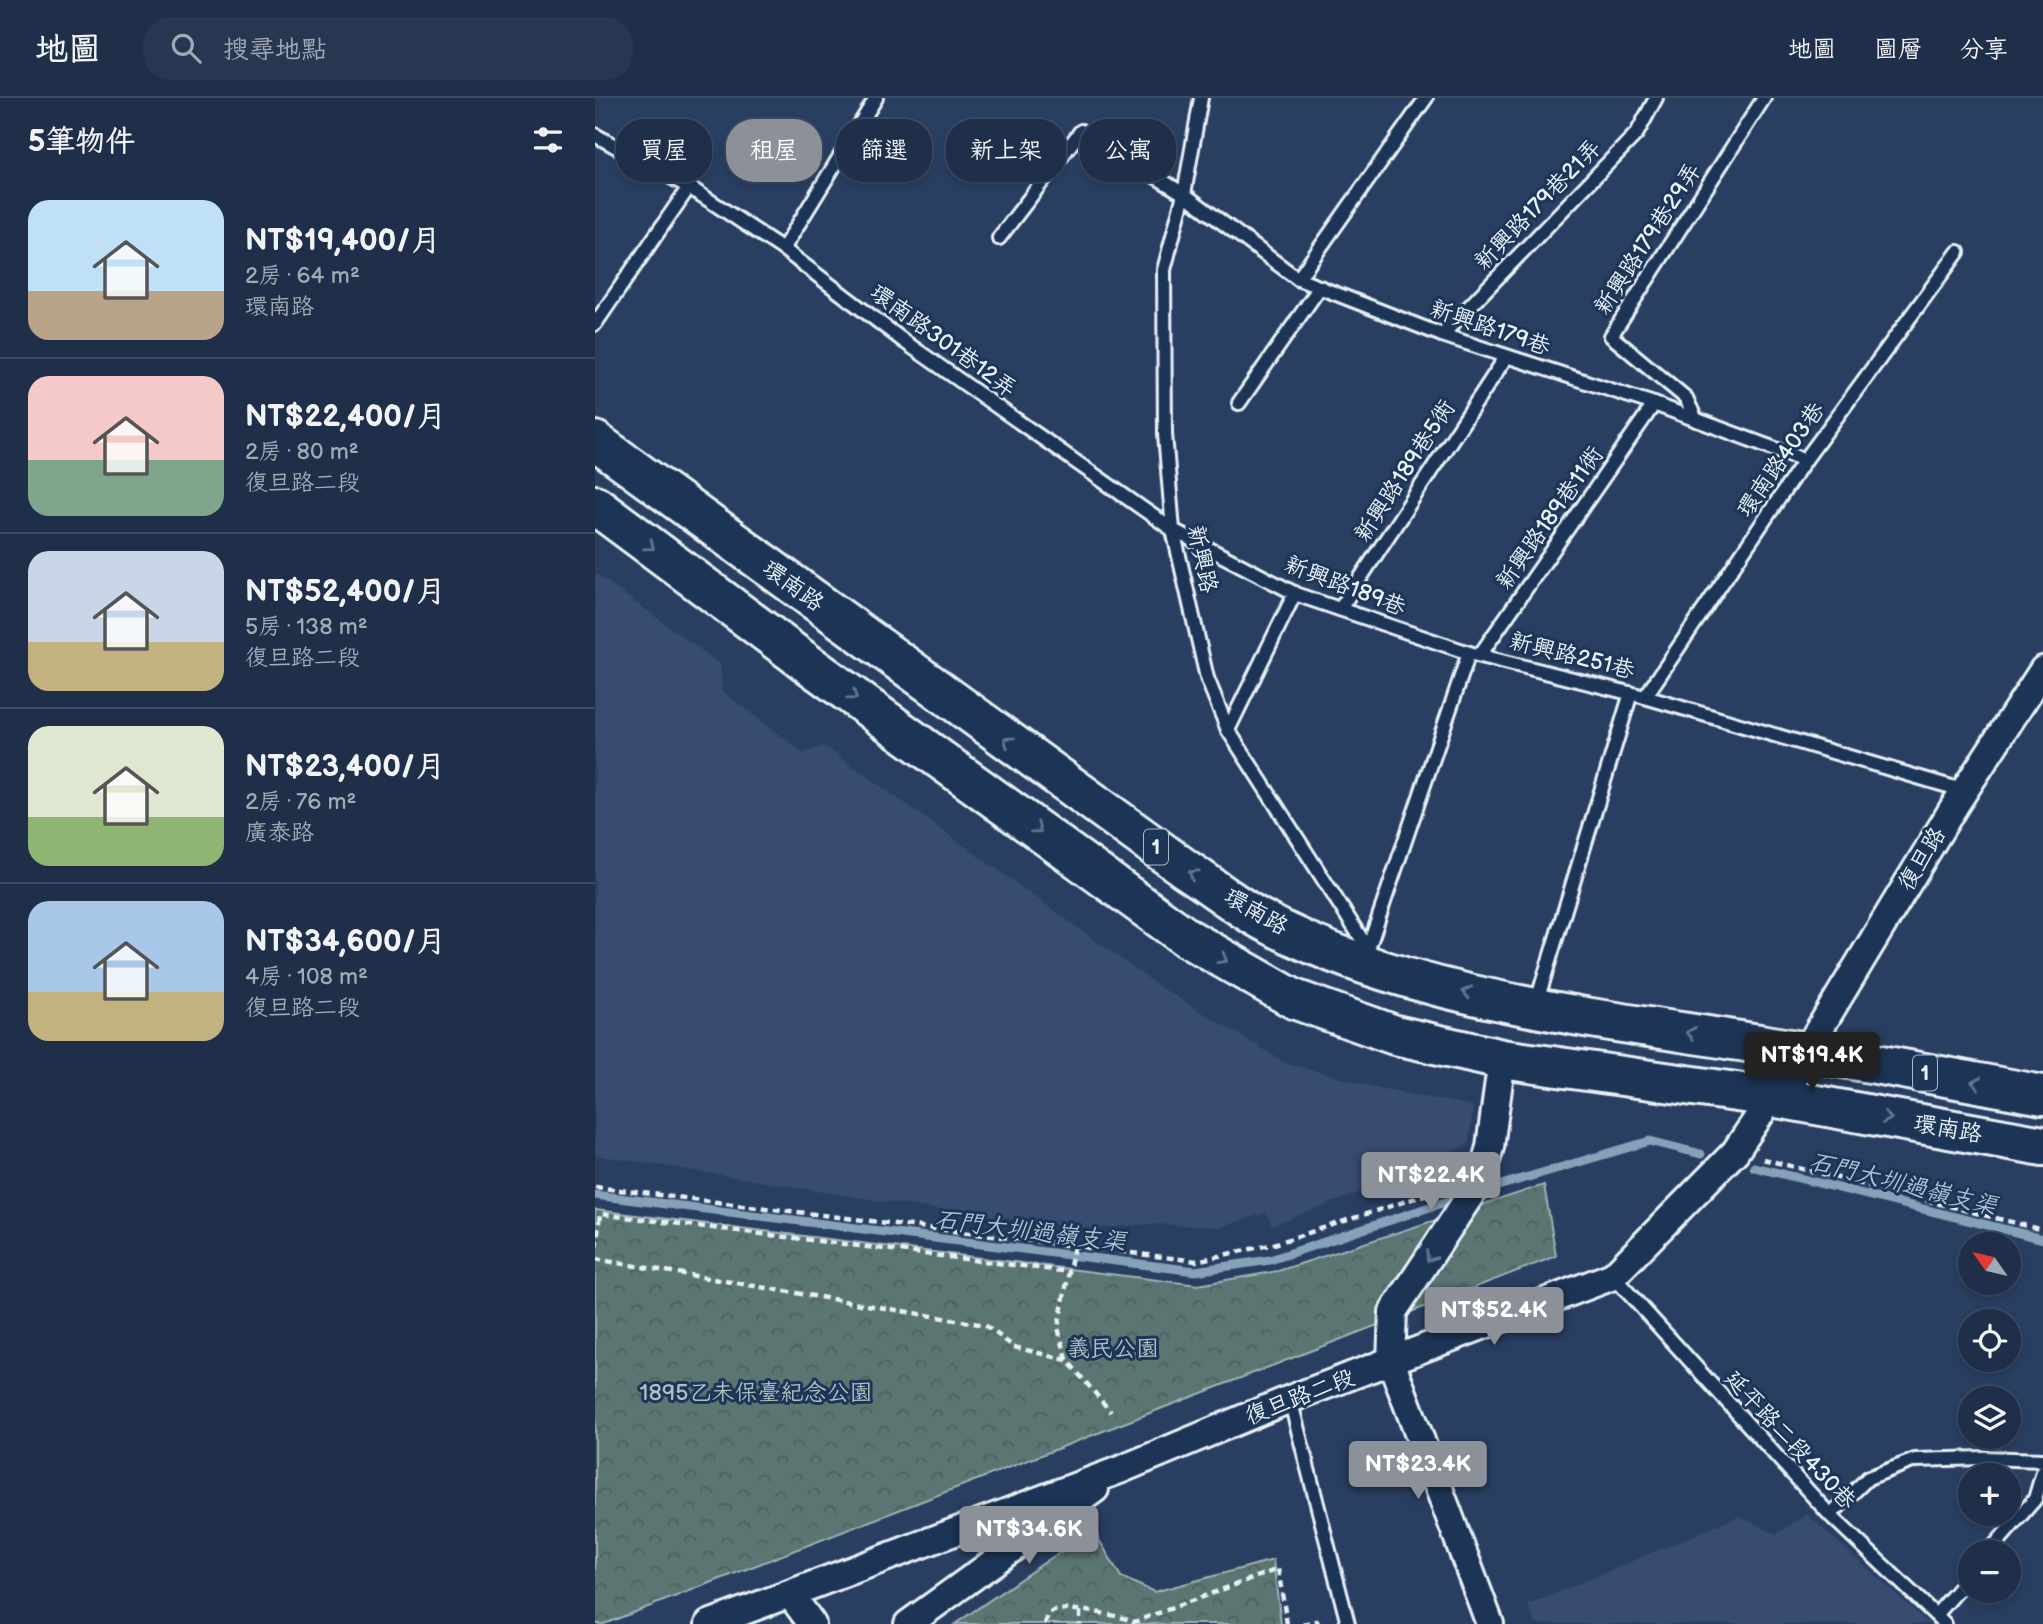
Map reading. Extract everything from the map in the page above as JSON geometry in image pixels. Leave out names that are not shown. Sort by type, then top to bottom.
[{"type":"main road","name":"環南路","points":[[595,441],[1187,870],[1261,919],[1334,953],[1381,962],[1534,1008],[1807,1051],[2043,1095]]},
{"type":"main road","name":"環南路","points":[[595,505],[807,663],[1187,938],[1294,999],[1395,1035],[1502,1059],[1772,1097],[2043,1146]]},
{"type":"main road","points":[[807,663],[836,617]]},
{"type":"street","name":"復旦路","points":[[1807,1051],[1965,791],[2043,670]]},
{"type":"street","name":"復旦路二段","points":[[709,1624],[1122,1469],[1290,1399],[1613,1276],[1735,1152],[1807,1051]]},
{"type":"street","points":[[1490,1624],[1391,1362],[1393,1311],[1481,1179],[1490,1147],[1502,1059]]},
{"type":"street","points":[[908,1624],[1122,1469]]},
{"type":"street","points":[[790,1594],[812,1624]]},
{"type":"lane","points":[[783,249],[876,98]]},
{"type":"lane","name":"新興路","points":[[1201,98],[1184,194],[1164,270],[1165,434],[1173,530],[1207,678],[1228,730],[1381,962]]},
{"type":"lane","points":[[1298,279],[1426,98]]},
{"type":"lane","name":"新興路179巷21弄","points":[[1442,335],[1637,133],[1656,98]]},
{"type":"lane","name":"新興路179巷29弄","points":[[1696,420],[1686,398],[1611,336],[1764,98]]},
{"type":"lane","name":"新興路179巷","points":[[999,239],[1081,131],[1184,194],[1298,279],[1442,335],[1654,404],[1805,460]]},
{"type":"lane","name":"環南路301巷12弄","points":[[595,135],[689,187],[783,249],[905,342],[1173,530]]},
{"type":"lane","points":[[595,324],[689,187]]},
{"type":"lane","name":"環南路403巷","points":[[1645,697],[1805,460],[1958,253]]},
{"type":"lane","points":[[1239,403],[1320,287]]},
{"type":"lane","name":"新興路189巷5衖","points":[[1340,609],[1506,357]]},
{"type":"lane","name":"新興路189巷11衖","points":[[1475,654],[1654,404]]},
{"type":"lane","name":"新興路189巷","points":[[1173,530],[1295,593],[1475,654]]},
{"type":"lane","points":[[1228,730],[1295,593]]},
{"type":"lane","points":[[1381,962],[1475,654]]},
{"type":"lane","name":"新興路251巷","points":[[1475,654],[1631,693],[1965,791]]},
{"type":"lane","points":[[1534,1008],[1631,693]]},
{"type":"lane","name":"延平路二段430巷","points":[[1613,1276],[1830,1515],[1941,1620]]},
{"type":"lane","points":[[1290,1399],[1348,1624]]},
{"type":"lane","points":[[1830,1515],[1868,1478],[1915,1460],[2043,1460]]},
{"type":"lane","points":[[1999,1540],[2035,1499],[2043,1472]]},
{"type":"lane","points":[[1941,1620],[1958,1594]]},
{"type":"path","points":[[1735,1152],[2043,1230]]},
{"type":"path","points":[[595,1187],[1074,1249],[1196,1261],[1274,1244],[1451,1186]]},
{"type":"path","points":[[1067,1360],[1014,1348],[985,1325],[595,1259],[600,1214],[1070,1272]]},
{"type":"path","points":[[1074,1249],[1058,1328],[1067,1360],[1111,1412]]},
{"type":"path","points":[[1045,1624],[1047,1616],[1054,1611],[1122,1615],[1134,1622],[1277,1569],[1287,1624]]},
{"type":"path","points":[[1080,1611],[1080,1624]]},
{"type":"path","points":[[1303,1622],[1318,1624]]},
{"type":"shaded area","points":[[595,573],[720,664],[722,691],[803,753],[825,746],[1162,988],[1286,1063],[1379,1088],[1473,1106],[1469,1144],[1397,1178],[1272,1226],[1266,1213],[1221,1227],[1149,1224],[1092,1229],[932,1209],[595,1155]]},
{"type":"shaded area","points":[[1807,1514],[1929,1624],[1536,1624],[1528,1605],[1739,1516],[1776,1534]]},
{"type":"green space","name":"1895乙未保臺紀念公園","points":[[1544,1185],[1556,1256],[604,1624],[595,1624],[595,1210],[1198,1285],[1278,1271]]},
{"type":"green space","points":[[1095,1533],[1121,1577],[1154,1592],[1273,1560],[1281,1624],[955,1624],[1051,1558]]},
{"type":"waterway","name":"石門大圳過嶺支渠","points":[[1491,1188],[1650,1141],[1701,1154]]},
{"type":"waterway","name":"石門大圳過嶺支渠","points":[[1754,1167],[2043,1239]]},
{"type":"waterway","name":"石門大圳過嶺支渠","points":[[595,1195],[1195,1271],[1270,1260],[1451,1200]]},
{"type":"park label","name":"義民公園","points":[[1113,1349]]}]
